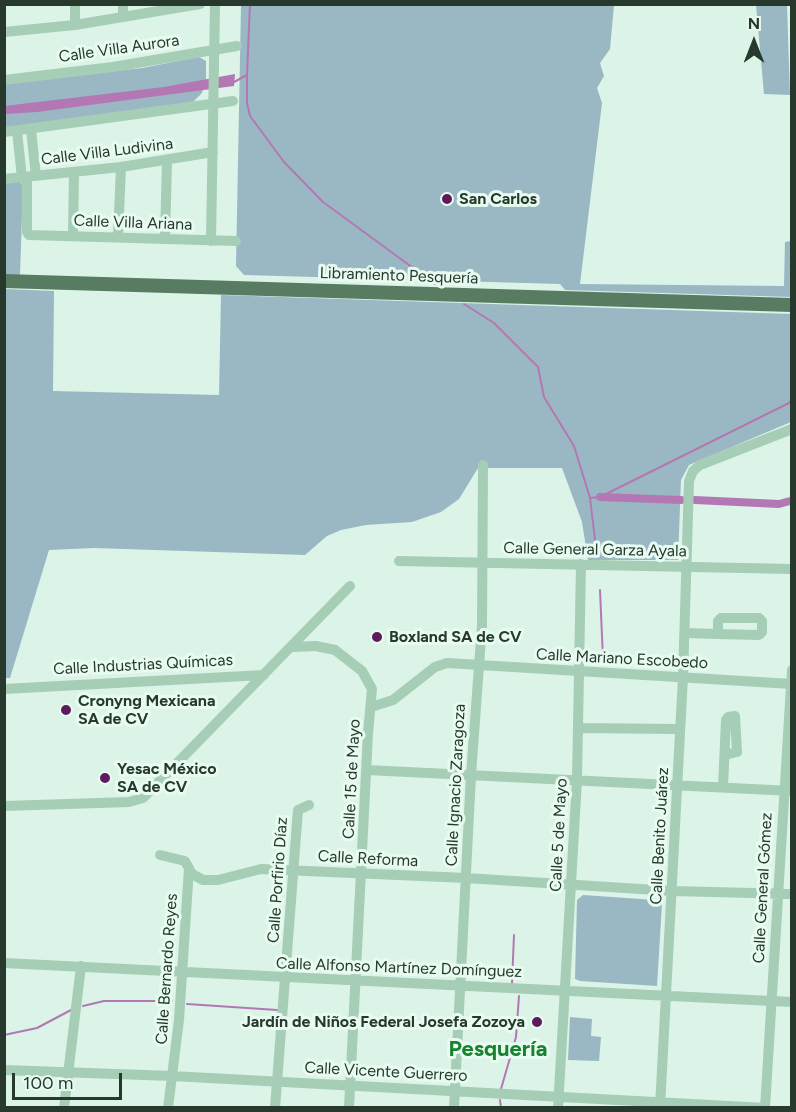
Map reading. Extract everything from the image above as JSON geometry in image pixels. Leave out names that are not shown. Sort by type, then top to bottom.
[{"type":"main road","name":"Libramiento Pesquería","points":[[4,281],[792,305]]},
{"type":"street","points":[[75,4],[75,25]]},
{"type":"street","points":[[123,4],[123,17]]},
{"type":"street","points":[[4,32],[75,25],[167,7],[200,4]]},
{"type":"street","points":[[211,241],[215,4]]},
{"type":"street","name":"Calle Villa Aurora","points":[[4,80],[113,68],[214,52],[237,46]]},
{"type":"street","points":[[4,132],[233,101]]},
{"type":"street","points":[[28,177],[31,130]]},
{"type":"street","points":[[17,131],[28,177]]},
{"type":"street","name":"Calle Villa Ludivina","points":[[4,179],[121,167],[213,152]]},
{"type":"street","points":[[165,239],[167,161]]},
{"type":"street","points":[[118,237],[121,167]]},
{"type":"street","points":[[73,236],[74,173]]},
{"type":"street","name":"Calle Villa Ariana","points":[[28,177],[28,234],[236,242]]},
{"type":"street","name":"Calle Benito Juárez","points":[[661,1104],[684,677],[688,487],[693,471],[716,458],[792,429]]},
{"type":"street","name":"Calle Ignacio Zaragoza","points":[[454,1107],[478,667],[483,465]]},
{"type":"street","name":"Calle General Garza Ayala","points":[[399,561],[792,569]]},
{"type":"street","name":"Calle 5 de Mayo","points":[[558,1107],[577,780],[581,564]]},
{"type":"street","points":[[4,806],[129,802],[143,798],[350,586]]},
{"type":"street","points":[[685,633],[718,634]]},
{"type":"street","name":"Calle 15 de Mayo","points":[[292,647],[325,647],[335,650],[362,671],[372,689],[349,1107]]},
{"type":"street","name":"Calle Mariano Escobedo","points":[[371,707],[393,700],[435,667],[450,663],[478,667],[791,684]]},
{"type":"street","name":"Calle General Gómez","points":[[766,1107],[778,893],[787,791],[792,670]]},
{"type":"street","name":"Calle Industrias Químicas","points":[[4,689],[23,686],[264,675]]},
{"type":"street","points":[[578,728],[676,729]]},
{"type":"street","points":[[723,787],[725,755]]},
{"type":"street","points":[[367,770],[787,791]]},
{"type":"street","name":"Calle Porfirio Díaz","points":[[275,1107],[287,978],[298,810],[309,805]]},
{"type":"street","points":[[160,855],[179,858],[189,867]]},
{"type":"street","name":"Calle Bernardo Reyes","points":[[189,867],[197,878]]},
{"type":"street","name":"Calle Bernardo Reyes","points":[[168,1107],[182,973],[189,867]]},
{"type":"street","name":"Calle Reforma","points":[[197,878],[218,880],[261,869],[466,878],[672,891],[792,894]]},
{"type":"street","name":"Calle Alfonso Martínez Domínguez","points":[[4,963],[792,1002]]},
{"type":"street","points":[[64,1107],[81,966]]},
{"type":"street","name":"Calle Vicente Guerrero","points":[[4,1070],[278,1081],[559,1096],[661,1104],[766,1107]]},
{"type":"shaded area","points":[[241,5],[614,5],[610,49],[600,63],[604,76],[597,88],[602,103],[580,284],[784,286],[785,242],[791,241],[791,297],[565,290],[560,284],[244,275],[236,266]]},
{"type":"shaded area","points":[[756,5],[787,5],[790,95],[764,94]]},
{"type":"shaded area","points":[[199,57],[206,61],[206,79],[202,93],[193,102],[5,128],[5,83],[142,68]]},
{"type":"shaded area","points":[[235,74],[234,86],[37,112],[5,114],[4,106],[164,87]]},
{"type":"shaded area","points":[[19,181],[23,185],[20,276],[5,275],[5,182]]},
{"type":"shaded area","points":[[5,289],[54,291],[53,391],[219,395],[221,295],[791,314],[791,422],[689,465],[681,480],[678,560],[588,560],[582,522],[562,468],[478,468],[459,499],[441,512],[412,522],[366,525],[341,530],[327,536],[305,555],[94,548],[49,550],[10,678],[5,678]]},
{"type":"shaded area","points":[[583,895],[655,900],[662,904],[657,986],[575,979],[577,900]]},
{"type":"shaded area","points":[[570,1017],[592,1019],[591,1036],[601,1037],[599,1061],[568,1060]]},
{"type":"waterway","points":[[234,82],[247,75],[250,4]]},
{"type":"waterway","points":[[247,75],[247,103],[250,116],[284,162],[323,202],[435,284]]},
{"type":"waterway","points":[[464,304],[494,323],[538,367],[544,397],[574,446],[590,498],[600,497],[789,403],[792,399]]},
{"type":"waterway","points":[[600,497],[681,500]]},
{"type":"waterway","points":[[590,498],[597,556]]},
{"type":"waterway","points":[[695,500],[779,504],[790,501]]},
{"type":"waterway","points":[[600,590],[603,659]]},
{"type":"waterway","points":[[512,983],[514,935]]},
{"type":"waterway","points":[[501,1089],[516,1037],[519,996]]},
{"type":"waterway","points":[[83,1006],[104,1001],[172,1001]]},
{"type":"waterway","points":[[187,1004],[277,1010]]},
{"type":"waterway","points":[[4,1035],[37,1028],[71,1010]]},
{"type":"waterway","points":[[500,1100],[501,1108]]},
{"type":"place","name":"San Carlos","points":[[447,199]]},
{"type":"place","name":"Boxland SA de CV","points":[[377,637]]},
{"type":"place","name":"Cronyng Mexicana SA de CV","points":[[66,710]]},
{"type":"place","name":"Yesac México SA de CV","points":[[105,778]]},
{"type":"place","name":"Jardín de Niños Federal Josefa Zozoya","points":[[537,1022]]},
{"type":"district","name":"Pesquería","points":[[498,1050]]}]
